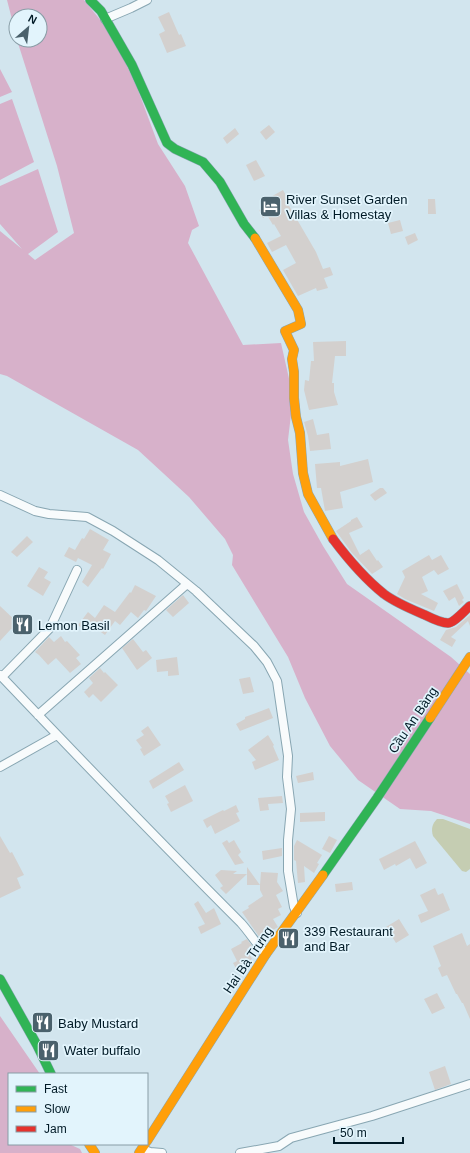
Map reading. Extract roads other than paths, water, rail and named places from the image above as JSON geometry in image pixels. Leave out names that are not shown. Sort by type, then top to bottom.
[{"type":"street","points":[[90,0],[101,11],[132,65],[167,143],[175,149],[203,162],[220,182],[244,224],[261,247],[298,310],[301,324],[285,331],[294,350],[292,359],[294,372],[294,398],[296,417],[300,433],[302,473],[308,494],[331,536],[347,558],[366,578],[384,594],[402,605],[434,619],[448,623],[453,621],[470,606]]},
{"type":"street","points":[[105,19],[124,12],[147,0]]},
{"type":"street","points":[[0,495],[35,510],[49,514],[87,517],[113,531],[158,560],[187,584],[254,646],[267,662],[277,681],[288,756],[291,809],[288,840],[288,871],[294,907],[297,913]]},
{"type":"street","points":[[77,570],[50,628],[1,676],[207,890],[243,925],[266,954]]},
{"type":"street","points":[[38,715],[187,584]]},
{"type":"street","name":"Cầu An Bàng","points":[[377,798],[470,657]]},
{"type":"street","points":[[0,768],[57,735]]},
{"type":"street","name":"Hai Bà Trưng","points":[[148,1139],[266,954],[297,913],[377,798]]},
{"type":"street","points":[[0,979],[34,1039],[51,1073]]},
{"type":"street","points":[[240,1153],[279,1146],[291,1138],[372,1116],[470,1084]]},
{"type":"street","points":[[143,1147],[150,1152],[162,1153]]},
{"type":"place","name":"River Sunset Garden Villas & Homestay","points":[[271,206]]},
{"type":"place","name":"Lemon Basil","points":[[23,625]]},
{"type":"place","name":"339 Restaurant and Bar","points":[[289,938]]},
{"type":"place","name":"Baby Mustard","points":[[43,1023]]},
{"type":"place","name":"Water buffalo","points":[[49,1050]]}]
